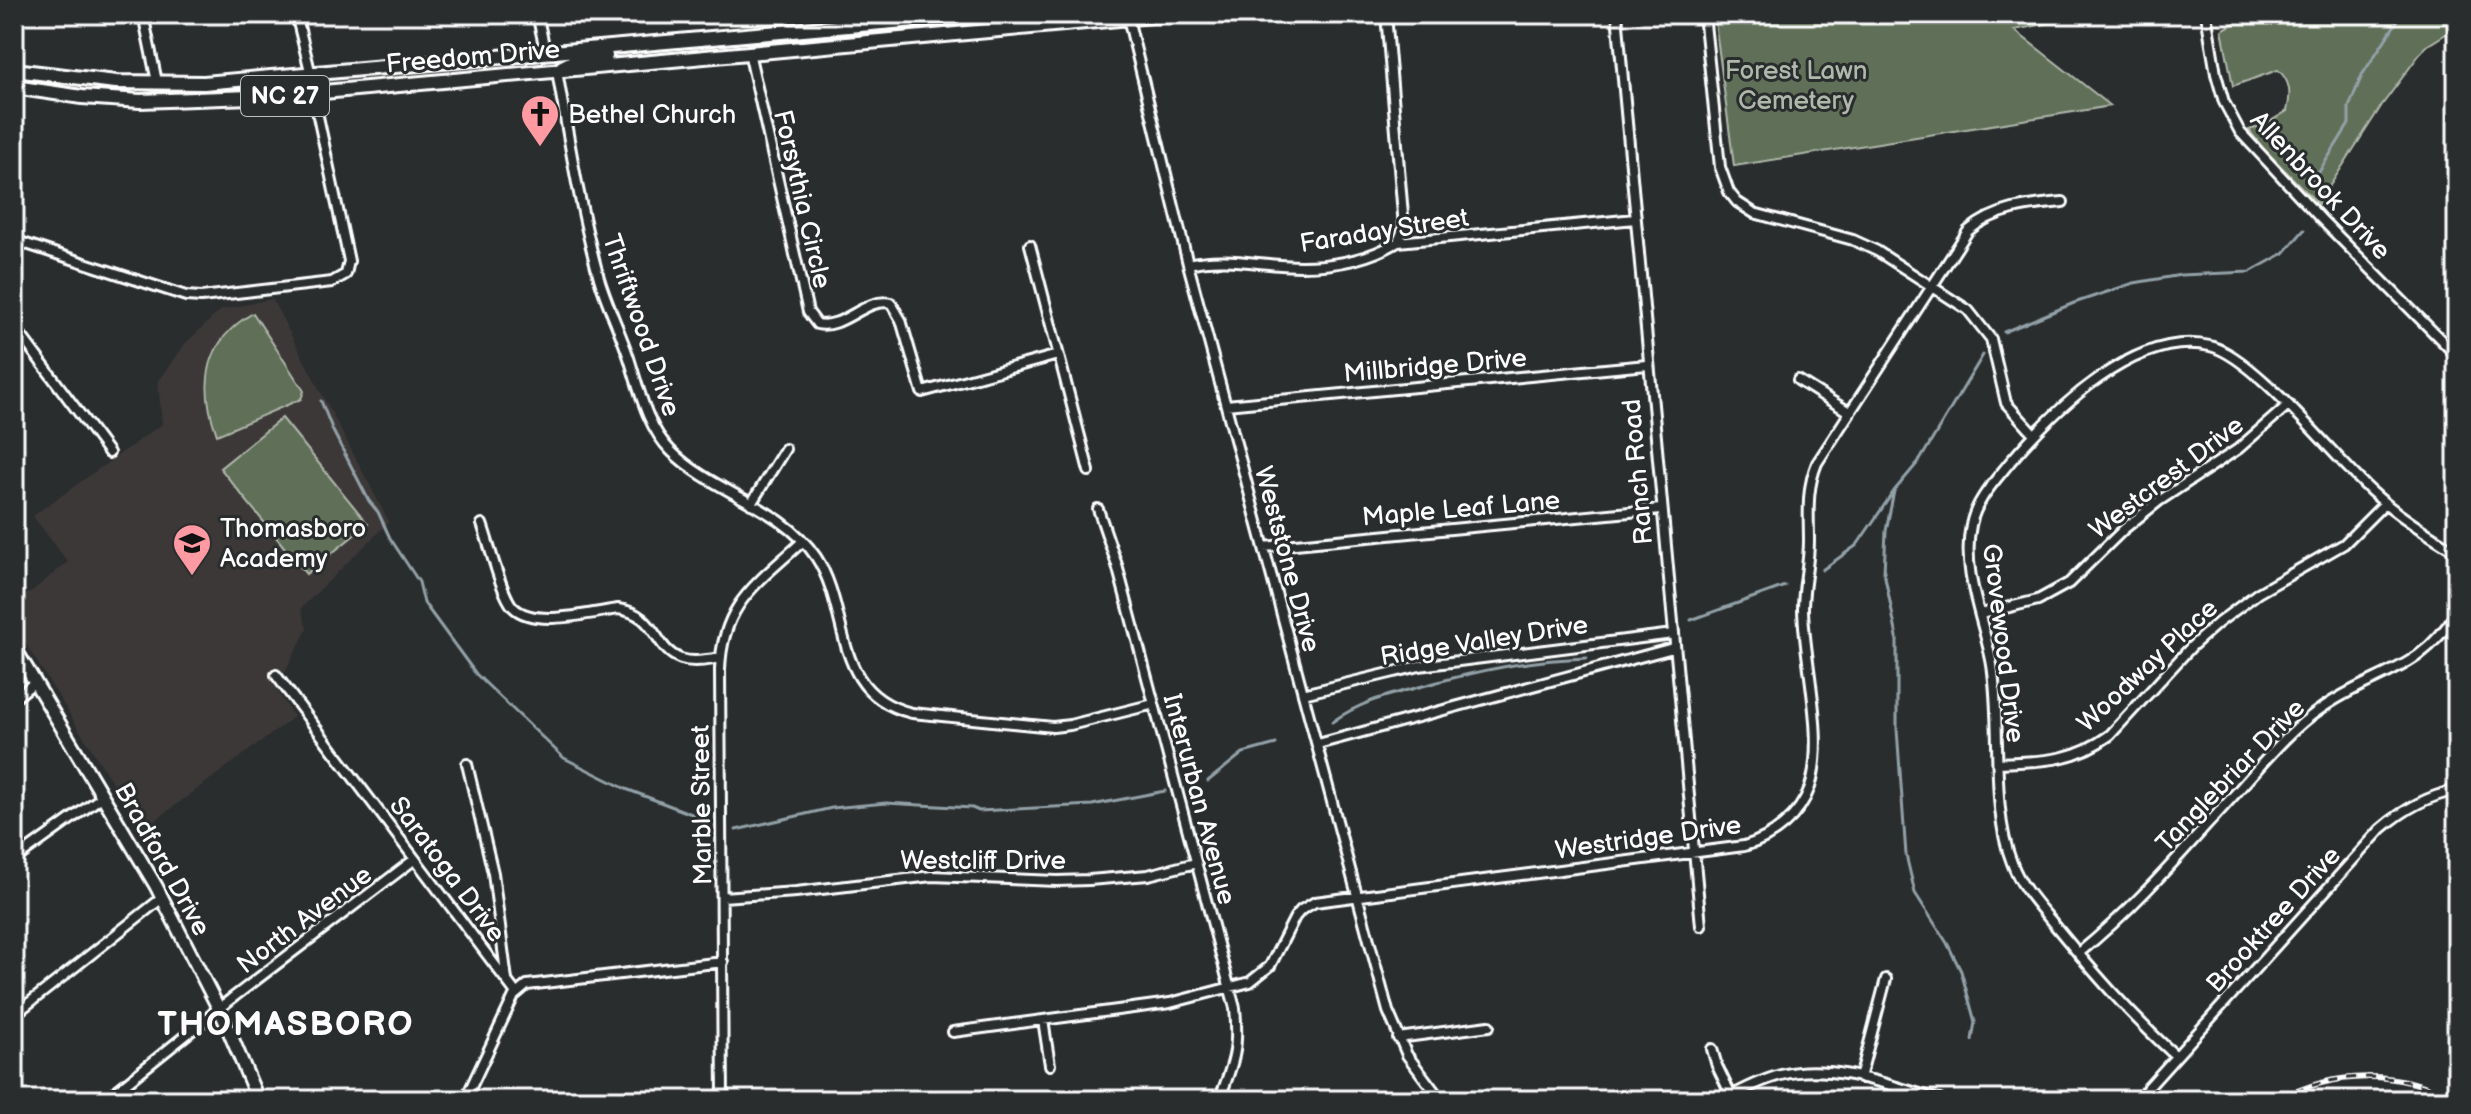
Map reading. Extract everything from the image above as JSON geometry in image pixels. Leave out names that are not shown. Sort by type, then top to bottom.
[{"type":"main road","name":"Freedom Drive","points":[[14,70],[88,80],[204,83],[983,14]]},
{"type":"main road","name":"Freedom Drive","points":[[14,87],[82,97],[140,101],[209,100],[1174,14]]},
{"type":"main road","points":[[557,71],[576,60],[703,47],[722,43],[730,37]]},
{"type":"main road","points":[[394,85],[401,79],[531,66],[546,54]]},
{"type":"street","points":[[143,14],[157,82]]},
{"type":"street","points":[[296,14],[311,75]]},
{"type":"street","points":[[537,14],[546,54]]},
{"type":"street","points":[[1386,14],[1404,227],[1398,242]]},
{"type":"street","name":"Ranch Road","points":[[1617,14],[1701,926]]},
{"type":"street","points":[[1704,14],[1720,167],[1725,185],[1737,202],[1754,213],[1866,245],[1968,310],[1984,328],[1996,353],[2006,403],[2034,434]]},
{"type":"street","name":"Allenbrook Drive","points":[[2206,14],[2220,88],[2229,114],[2240,132],[2457,356]]},
{"type":"street","name":"Weststone Drive","points":[[1128,16],[1188,264],[1388,1011],[1407,1055],[1441,1100]]},
{"type":"street","name":"Forsythia Circle","points":[[749,52],[811,318],[817,324],[831,325],[878,303],[891,303],[901,320],[922,392],[1058,355]]},
{"type":"street","name":"Thriftwood Drive","points":[[557,71],[577,186],[599,277],[654,428],[672,452],[693,468],[784,525],[803,541],[825,573],[847,653],[860,681],[879,700],[900,710],[1053,727],[1154,704]]},
{"type":"street","points":[[14,240],[186,296],[201,297],[332,282],[346,274],[349,261],[313,93]]},
{"type":"street","name":"Westridge Drive","points":[[953,1032],[1170,1003],[1250,982],[1270,966],[1301,910],[1315,902],[1744,846],[1766,838],[1790,819],[1809,788],[1816,756],[1803,610],[1808,557],[1807,503],[1817,463],[1931,285],[1959,243],[1976,224],[2008,209],[2063,202]]},
{"type":"street","name":"Faraday Street","points":[[1188,264],[1219,260],[1301,266],[1331,263],[1366,257],[1398,242],[1635,219]]},
{"type":"street","points":[[1030,245],[1089,471]]},
{"type":"street","points":[[14,326],[109,453]]},
{"type":"street","name":"Grovewood Drive","points":[[2176,1056],[2137,1021],[2024,888],[2012,864],[2004,836],[1992,665],[1968,556],[1972,521],[1983,496],[2059,408],[2089,386],[2151,350],[2179,343],[2214,347],[2231,354],[2251,370],[2385,503],[2457,552]]},
{"type":"street","name":"Millbridge Drive","points":[[1226,405],[1647,365]]},
{"type":"street","points":[[1798,380],[1849,412]]},
{"type":"street","name":"Westcrest Drive","points":[[1981,614],[2038,600],[2069,583],[2124,529],[2171,492],[2238,449],[2287,406]]},
{"type":"street","points":[[751,504],[785,449]]},
{"type":"street","name":"Woodway Place","points":[[1999,763],[2064,758],[2094,746],[2110,735],[2192,646],[2218,623],[2258,593],[2344,544],[2385,503]]},
{"type":"street","name":"Interurban Avenue","points":[[1098,509],[1117,565],[1230,988],[1238,1039],[1222,1099]]},
{"type":"street","name":"Maple Leaf Lane","points":[[1264,547],[1661,509]]},
{"type":"street","points":[[482,524],[507,599],[521,613],[541,619],[628,610],[646,621],[674,655],[692,661],[720,658]]},
{"type":"street","name":"Marble Street","points":[[723,1100],[720,658],[725,632],[735,608],[803,541]]},
{"type":"street","name":"Tanglebriar Drive","points":[[2079,953],[2148,890],[2301,724],[2341,695],[2407,665],[2424,653],[2457,611]]},
{"type":"street","name":"Ridge Valley Drive","points":[[1303,694],[1419,666],[1673,634]]},
{"type":"street","name":"Bradford Drive","points":[[14,647],[162,898],[219,1009],[258,1100]]},
{"type":"street","name":"Ridge Valley Drive","points":[[1318,744],[1673,648]]},
{"type":"street","name":"Saratoga Drive","points":[[276,675],[516,993]]},
{"type":"street","points":[[14,699],[35,682]]},
{"type":"street","points":[[467,764],[493,873],[507,981]]},
{"type":"street","name":"Brooktree Drive","points":[[2137,1100],[2381,829],[2410,807],[2457,790]]},
{"type":"street","points":[[14,860],[103,796]]},
{"type":"street","name":"North Avenue","points":[[105,1100],[415,859]]},
{"type":"street","name":"Westcliff Drive","points":[[722,897],[932,876],[1089,880],[1148,875],[1196,863]]},
{"type":"street","points":[[14,1015],[162,898]]},
{"type":"street","points":[[465,1100],[516,993],[527,985],[723,962]]},
{"type":"street","points":[[1860,1078],[1886,979]]},
{"type":"street","points":[[1043,1020],[1050,1065]]},
{"type":"street","points":[[1398,1038],[1489,1026]]},
{"type":"street","points":[[1712,1049],[1730,1099],[1755,1084],[1792,1073],[1831,1072],[1940,1100]]},
{"type":"shaded area","name":"Thomasboro Academy","points":[[272,299],[389,522],[301,608],[307,629],[276,689],[294,717],[142,830],[14,625],[14,602],[68,562],[33,516],[162,424],[158,381],[186,343],[221,310]]},
{"type":"green space","name":"Forest Lawn Cemetery","points":[[1714,14],[2097,14],[2014,30],[2111,106],[1734,166]]},
{"type":"green space","points":[[2251,14],[2457,14],[2457,27],[2425,47],[2382,105],[2318,204],[2249,130],[2287,111],[2289,89],[2282,74],[2278,70],[2233,86],[2222,30]]},
{"type":"green space","points":[[253,313],[304,391],[301,399],[217,435],[208,399],[210,366],[224,337]]},
{"type":"green space","points":[[282,418],[368,524],[306,574],[220,468]]},
{"type":"waterway","points":[[2314,180],[2349,124],[2349,107],[2362,75],[2402,14]]},
{"type":"waterway","points":[[2004,332],[2074,303],[2134,283],[2181,275],[2250,272],[2284,253],[2304,230]]},
{"type":"waterway","points":[[1822,570],[1857,545],[1894,491],[1920,460],[1983,355]]},
{"type":"waterway","points":[[321,401],[369,501],[419,582],[424,603],[476,674],[564,758],[626,789],[710,821]]},
{"type":"waterway","points":[[1894,491],[1886,531],[1884,572],[1897,637],[1897,729],[1906,855],[1915,893],[1961,971],[1975,1022],[1972,1040]]},
{"type":"waterway","points":[[1691,620],[1785,586]]},
{"type":"waterway","points":[[1332,722],[1376,700],[1464,675],[1524,664],[1587,658]]},
{"type":"waterway","points":[[1208,781],[1243,753],[1276,744]]},
{"type":"waterway","points":[[736,830],[832,808],[886,803],[979,811],[1092,805],[1165,791]]},
{"type":"railway","points":[[2279,1100],[2321,1083],[2366,1077],[2412,1083],[2454,1100]]},
{"type":"place","name":"Bethel Church","points":[[540,148]]},
{"type":"place","name":"Thomasboro Academy","points":[[192,577]]},
{"type":"district","name":"THOMASBORO","points":[[286,1023]]}]
